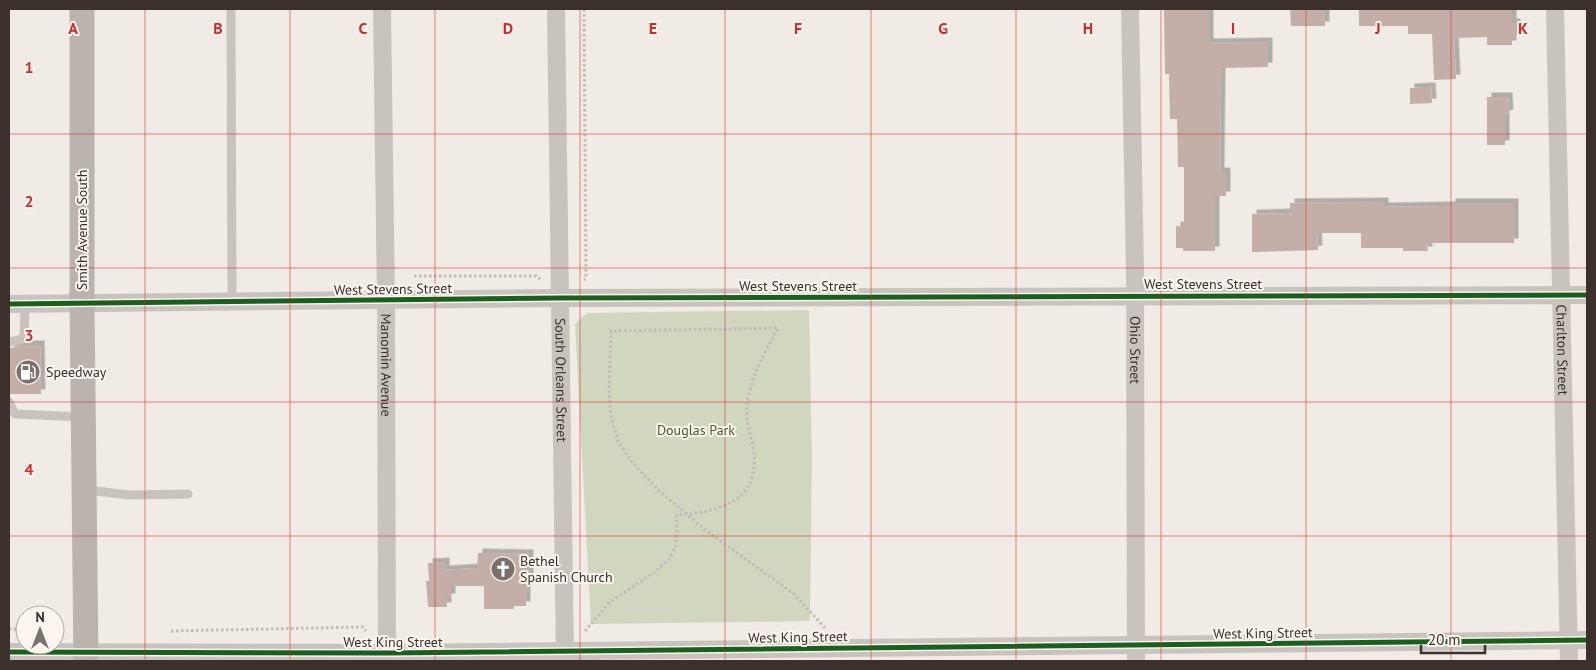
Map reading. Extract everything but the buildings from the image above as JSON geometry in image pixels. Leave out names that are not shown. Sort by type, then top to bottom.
[{"type":"main road","name":"Smith Avenue South","points":[[82,9],[82,304],[86,656]]},
{"type":"street","name":"Manomin Avenue","points":[[382,9],[386,301],[387,657]]},
{"type":"street","name":"South Orleans Street","points":[[556,9],[564,656]]},
{"type":"street","name":"Ohio Street","points":[[1130,9],[1135,296],[1136,654]]},
{"type":"street","name":"Charlton Street","points":[[1555,9],[1569,661]]},
{"type":"street","name":"West Stevens Street","points":[[17,304],[559,298],[1587,295]]},
{"type":"street","name":"West King Street","points":[[9,652],[86,656],[564,656],[850,647],[1136,654],[1587,640]]},
{"type":"lane","points":[[230,9],[232,301]]},
{"type":"lane","points":[[9,342],[24,339],[17,304]]},
{"type":"lane","points":[[9,402],[9,406],[16,414],[83,417]]},
{"type":"lane","points":[[84,489],[130,496],[188,494]]},
{"type":"path","points":[[584,9],[586,278],[584,281]]},
{"type":"path","points":[[414,276],[536,276],[541,280]]},
{"type":"path","points":[[586,632],[610,602],[655,572],[669,559],[676,546],[677,515],[686,514],[707,513],[724,506],[741,496],[751,482],[754,455],[746,408],[752,383],[778,328],[611,331],[609,393],[611,417],[618,441],[638,468],[686,514],[794,594],[822,628],[838,632],[850,647]]},
{"type":"path","points":[[170,631],[363,627],[366,632]]},
{"type":"green space","name":"Douglas Park","points":[[809,310],[812,457],[810,621],[591,624],[575,324],[587,313]]},
{"type":"cycle path","points":[[9,304],[559,298],[1587,295]]},
{"type":"cycle path","points":[[9,652],[387,653],[1587,640]]},
{"type":"place","name":"Speedway","points":[[28,372]]},
{"type":"place","name":"Bethel Spanish Church","points":[[503,569]]}]
